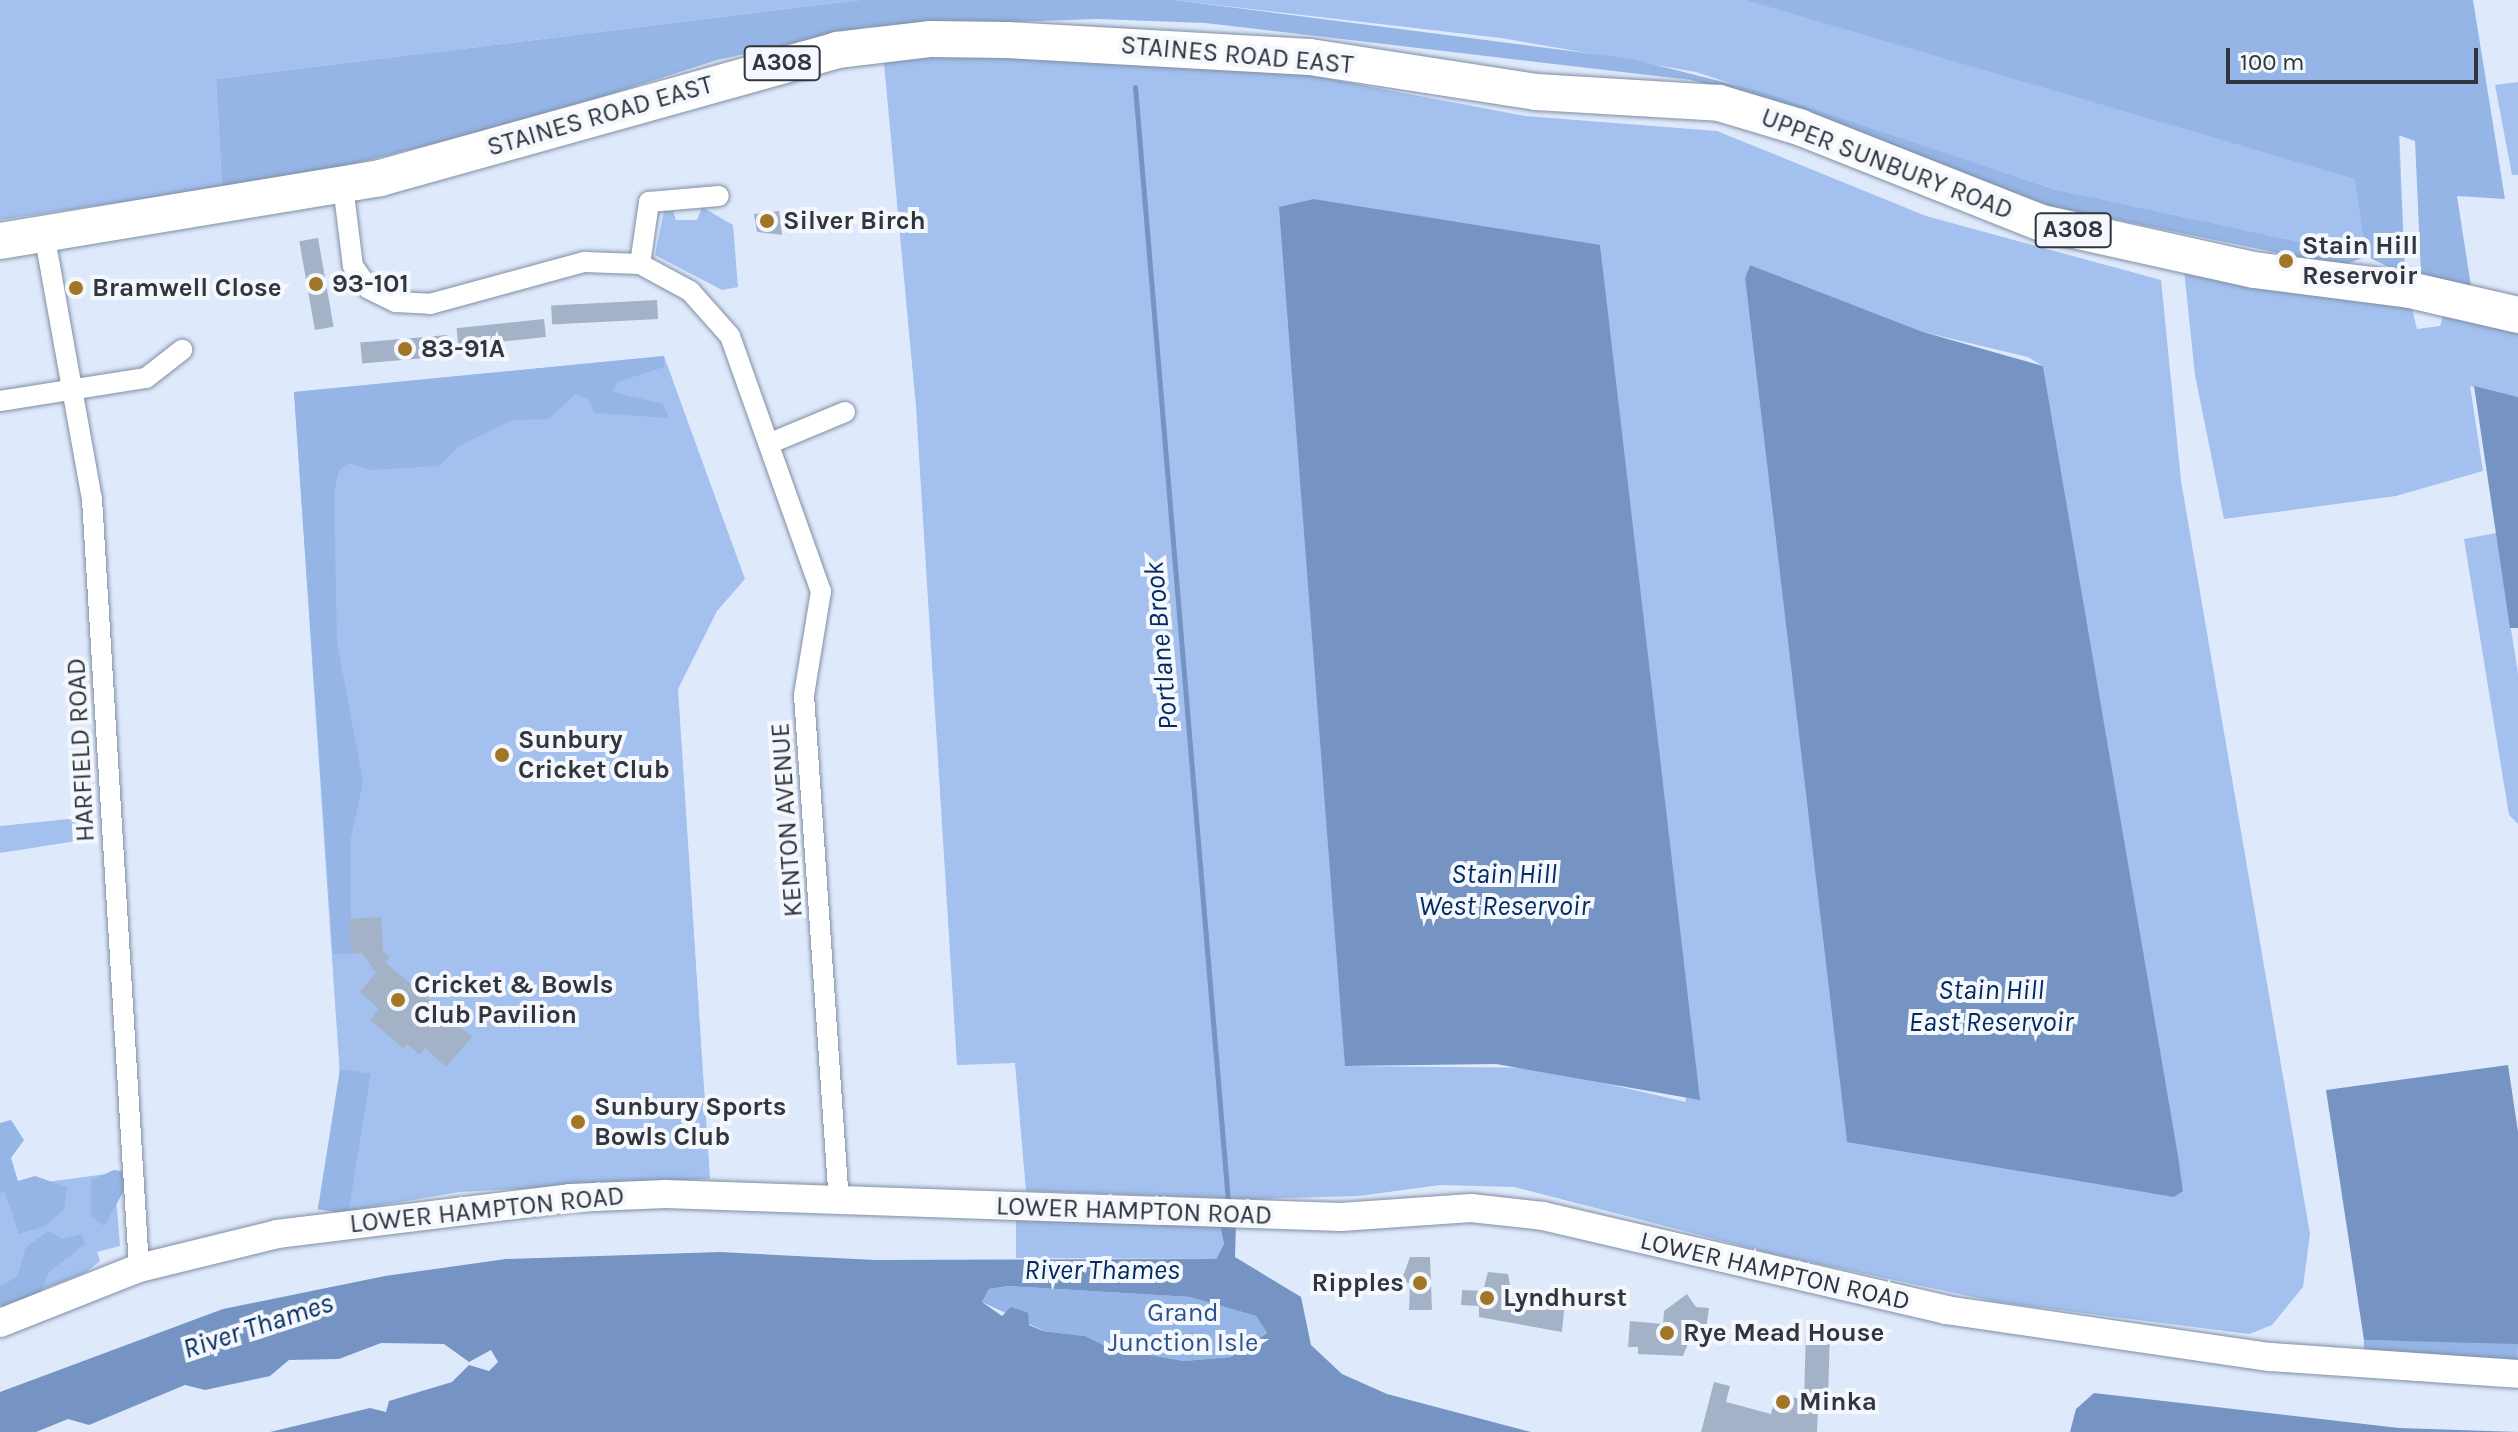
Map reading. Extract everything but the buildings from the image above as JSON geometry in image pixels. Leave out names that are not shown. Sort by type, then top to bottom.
[{"type":"highway","name":"STAINES ROAD EAST","points":[[0,241],[343,186],[589,123],[794,59],[882,43],[1178,47],[1310,57],[1536,92]]},
{"type":"highway","name":"UPPER SUNBURY ROAD","points":[[1536,92],[1719,103],[1799,127],[2042,223],[2254,270],[2410,290],[2518,315]]},
{"type":"street","points":[[343,186],[353,266],[369,289],[396,302],[430,304],[584,262],[640,264],[649,202],[719,196]]},
{"type":"street","name":"HARFIELD ROAD","points":[[44,233],[76,390],[100,607],[139,1268]]},
{"type":"street","name":"KENTON AVENUE","points":[[640,264],[715,312],[773,442],[821,591],[804,695],[839,1203]]},
{"type":"street","points":[[0,401],[146,378],[182,350]]},
{"type":"street","points":[[773,442],[845,412]]},
{"type":"street","name":"LOWER HAMPTON ROAD","points":[[0,1323],[139,1268],[277,1234],[471,1206],[665,1194],[839,1203],[1341,1217],[1500,1210],[1946,1310],[2270,1357],[2518,1374]]},
{"type":"shaded area","points":[[0,0],[860,0],[216,79],[222,187],[0,220]]},
{"type":"shaded area","points":[[1174,0],[2394,0],[2405,275],[2366,256],[2054,189],[1696,72],[1501,38]]},
{"type":"shaded area","points":[[883,53],[1234,61],[1525,116],[1717,131],[1926,216],[2161,280],[2181,481],[2310,1234],[2303,1287],[2272,1325],[2249,1334],[1997,1302],[1781,1256],[1514,1187],[1440,1185],[1359,1196],[1251,1199],[1026,1191],[1015,1063],[957,1065],[916,407]],"holes":[[[1314,199],[1600,246],[1686,1102],[1539,1068],[1345,1066]],[[1750,265],[1923,332],[2028,357],[2043,366],[2183,1191],[1847,1141],[1745,278]]]},
{"type":"shaded area","points":[[2518,82],[2518,175],[2512,175],[2495,85]]},
{"type":"shaded area","points":[[702,207],[733,225],[738,287],[722,290],[655,255],[664,211],[673,211],[676,220],[697,220]]},
{"type":"shaded area","points":[[2184,270],[2359,302],[2411,305],[2417,329],[2440,326],[2444,313],[2518,332],[2518,397],[2470,386],[2483,471],[2396,496],[2224,519],[2195,375]]},
{"type":"shaded area","name":"Sunbury Cricket Club","points":[[664,356],[745,579],[717,611],[678,689],[710,1179],[459,1192],[349,1211],[294,392]]},
{"type":"shaded area","points":[[2496,533],[2518,674],[2518,824],[2509,815],[2464,539]]},
{"type":"shaded area","points":[[88,817],[89,839],[0,853],[0,826]]},
{"type":"shaded area","points":[[0,1169],[2,1188],[114,1173],[120,1246],[97,1252],[100,1261],[85,1273],[0,1306]]},
{"type":"shaded area","points":[[1016,1216],[1220,1227],[1224,1244],[1216,1259],[1016,1258]]},
{"type":"green space","points":[[860,0],[1174,0],[1632,59],[1755,90],[2054,189],[2366,256],[2355,179],[1746,0],[2473,0],[2505,199],[2457,196],[2471,286],[2421,274],[2415,141],[2398,135],[2405,275],[2367,256],[2342,266],[2050,206],[1775,103],[1691,80],[1205,23],[1098,19],[867,27],[717,60],[542,116],[318,173],[222,187],[216,79]]},
{"type":"green space","points":[[664,356],[664,367],[617,382],[613,392],[663,404],[669,418],[594,413],[589,400],[575,394],[549,419],[512,420],[459,446],[439,466],[370,470],[349,463],[339,471],[334,492],[337,642],[363,782],[350,842],[351,954],[333,954],[294,392]]},
{"type":"green space","points":[[340,1069],[371,1074],[348,1214],[318,1209]]},
{"type":"green space","points":[[11,1120],[24,1140],[11,1158],[18,1181],[35,1176],[67,1187],[64,1209],[45,1226],[19,1234],[5,1192],[0,1193],[0,1123]]},
{"type":"green space","points":[[114,1170],[125,1172],[129,1182],[104,1226],[91,1216],[91,1180]]},
{"type":"green space","points":[[49,1231],[62,1239],[82,1234],[85,1244],[49,1272],[38,1300],[12,1311],[0,1305],[0,1286],[17,1277],[26,1247]]},
{"type":"green space","name":"Grand Junction Isle","points":[[1008,1286],[1190,1297],[1256,1316],[1267,1333],[1231,1357],[1184,1361],[1110,1348],[1085,1336],[1044,1331],[982,1302],[989,1289]]},
{"type":"green space","points":[[2364,1340],[2518,1343],[2518,1362],[2364,1359]]},
{"type":"water","name":"Stain Hill West Reservoir","points":[[1314,199],[1600,245],[1700,1100],[1496,1064],[1345,1066],[1279,207]]},
{"type":"water","name":"Stain Hill East Reservoir","points":[[1750,265],[1923,332],[2043,366],[2178,1156],[2183,1191],[2174,1197],[1847,1142],[1745,278]]},
{"type":"water","points":[[2474,386],[2518,397],[2518,628],[2510,628]]},
{"type":"water","points":[[2508,1065],[2518,1132],[2518,1344],[2364,1340],[2326,1090]]},
{"type":"water","name":"River Thames","points":[[1236,1225],[1235,1257],[1301,1297],[1311,1345],[1342,1374],[1387,1394],[1531,1432],[270,1432],[370,1408],[386,1412],[389,1401],[452,1382],[469,1365],[489,1371],[498,1362],[491,1350],[469,1362],[444,1344],[381,1343],[339,1359],[289,1360],[270,1376],[205,1390],[185,1385],[89,1425],[68,1419],[36,1432],[0,1432],[0,1392],[223,1309],[385,1276],[506,1259],[720,1252],[875,1260],[1216,1259],[1224,1244],[1220,1226]],"holes":[[[1008,1286],[1190,1297],[1256,1316],[1267,1333],[1231,1357],[1184,1361],[1110,1348],[1085,1336],[1043,1331],[1029,1325],[1028,1313],[1011,1307],[1002,1316],[982,1302],[989,1289]]]},
{"type":"water","points":[[2094,1393],[2399,1428],[2518,1432],[2070,1432],[2076,1409]]},
{"type":"waterway","name":"Portlane Brook","points":[[1135,87],[1228,1201]]},
{"type":"place","name":"Silver Birch","points":[[767,221]]},
{"type":"place","name":"Stain Hill Reservoir","points":[[2286,261]]},
{"type":"place","name":"93-101","points":[[316,284]]},
{"type":"place","name":"Bramwell Close","points":[[76,288]]},
{"type":"place","name":"83-91A","points":[[405,349]]},
{"type":"place","name":"Sunbury Cricket Club","points":[[502,755]]},
{"type":"place","name":"Cricket & Bowls Club Pavilion","points":[[398,1000]]},
{"type":"place","name":"Sunbury Sports Bowls Club","points":[[578,1122]]},
{"type":"place","name":"Ripples","points":[[1420,1283]]},
{"type":"place","name":"Lyndhurst","points":[[1487,1298]]},
{"type":"place","name":"Rye Mead House","points":[[1667,1333]]},
{"type":"place","name":"Minka","points":[[1783,1402]]}]
